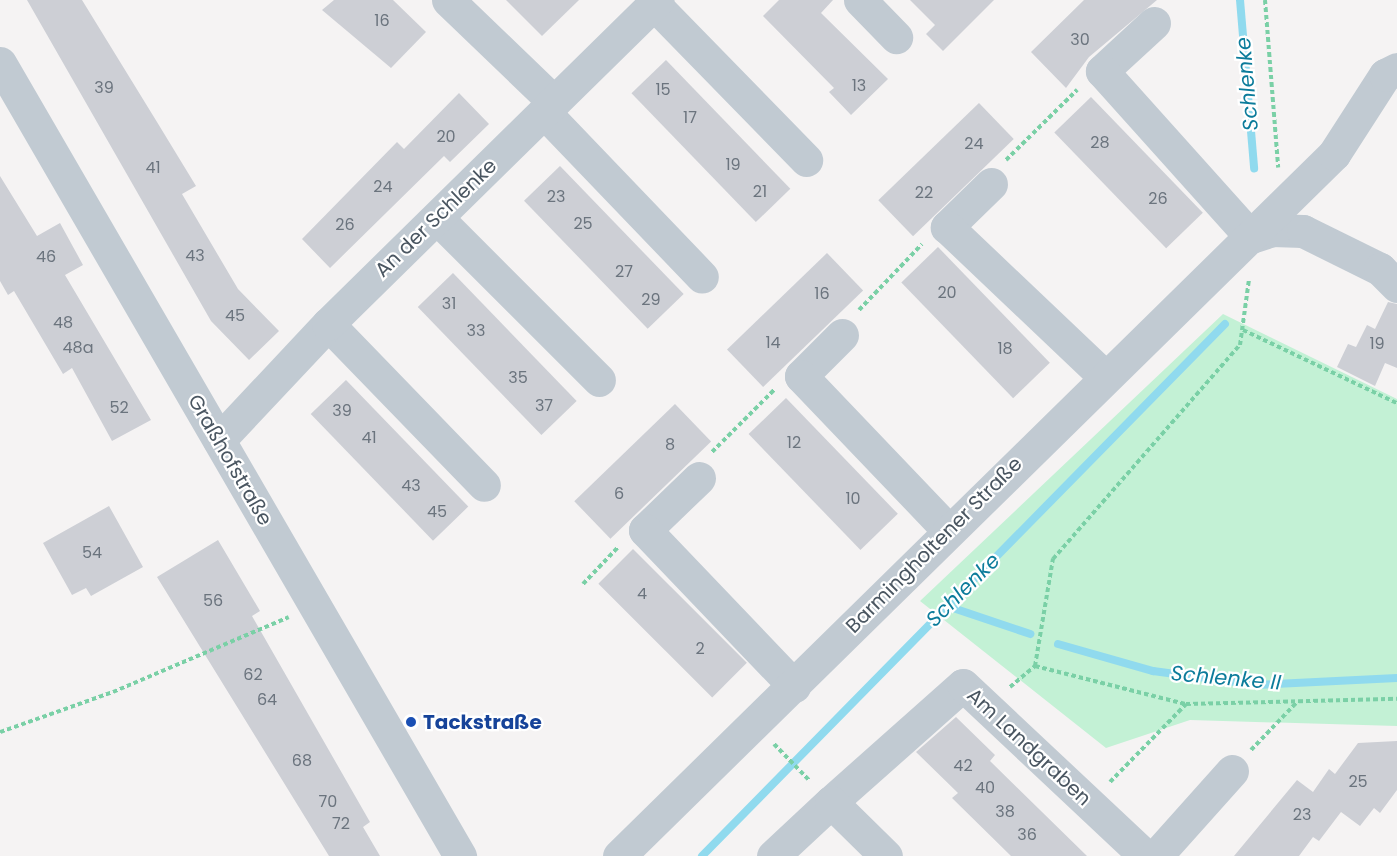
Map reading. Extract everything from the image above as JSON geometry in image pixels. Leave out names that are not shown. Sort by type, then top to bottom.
[{"type":"street","points":[[448,0],[549,107],[702,277]]},
{"type":"street","points":[[860,0],[896,37]]},
{"type":"street","points":[[656,2],[806,160]]},
{"type":"street","name":"An der Schlenke","points":[[219,440],[328,324],[656,2]]},
{"type":"street","points":[[1154,23],[1102,71],[1242,245],[1272,230],[1303,231],[1380,269],[1397,286]]},
{"type":"street","name":"Graßhofstraße","points":[[0,63],[460,856]]},
{"type":"street","name":"Barmingholtener Straße","points":[[620,856],[794,686],[1104,376],[1334,154],[1385,75],[1397,69]]},
{"type":"street","points":[[991,184],[947,227],[1104,376]]},
{"type":"street","points":[[437,218],[599,380]]},
{"type":"street","points":[[328,324],[484,484]]},
{"type":"street","points":[[842,335],[801,376],[948,530]]},
{"type":"street","points":[[699,478],[645,530],[794,686]]},
{"type":"street","name":"Am Landgraben","points":[[773,856],[823,794],[963,685],[1145,856]]},
{"type":"street","points":[[1156,856],[1232,771]]},
{"type":"street","points":[[823,794],[886,856]]},
{"type":"path","points":[[1265,0],[1279,175]]},
{"type":"path","points":[[991,184],[1009,156],[1102,71]]},
{"type":"path","points":[[842,335],[864,301],[932,235],[947,227]]},
{"type":"path","points":[[987,707],[1035,666],[1053,559],[1240,345],[1250,280],[1242,245]]},
{"type":"path","points":[[1243,330],[1397,403]]},
{"type":"path","points":[[699,478],[707,457],[781,383],[801,376]]},
{"type":"path","points":[[583,584],[624,542],[645,530]]},
{"type":"path","points":[[0,732],[111,692],[315,607]]},
{"type":"path","points":[[1035,666],[1186,704],[1397,699]]},
{"type":"path","points":[[1232,771],[1296,703]]},
{"type":"path","points":[[1089,804],[1186,704]]},
{"type":"path","points":[[784,754],[823,794]]},
{"type":"green space","points":[[1223,314],[1397,399],[1397,726],[1190,720],[1106,748],[920,601]]},
{"type":"building","points":[[27,0],[82,0],[196,186],[182,194],[238,289],[279,331],[249,360],[211,321]]},
{"type":"building","points":[[334,0],[393,0],[426,32],[391,68],[322,10]]},
{"type":"building","points":[[506,0],[579,0],[542,36]]},
{"type":"building","points":[[779,0],[833,0],[821,13],[888,79],[851,115],[829,92],[834,88],[763,16]]},
{"type":"building","points":[[910,0],[994,0],[943,51],[926,34],[935,25]]},
{"type":"building","points":[[1084,0],[1157,0],[1089,57],[1066,88],[1031,52]]},
{"type":"building","points":[[666,60],[790,189],[756,222],[631,93]]},
{"type":"building","points":[[459,93],[489,124],[450,162],[444,156],[330,268],[302,239],[397,142],[404,149]]},
{"type":"building","points":[[1091,97],[1203,213],[1166,248],[1054,132]]},
{"type":"building","points":[[979,103],[1014,139],[913,236],[878,200]]},
{"type":"building","points":[[560,166],[684,294],[648,329],[524,201]]},
{"type":"building","points":[[0,176],[37,236],[60,223],[83,265],[65,275],[151,420],[112,441],[72,368],[63,374],[14,291],[8,295],[0,281]]},
{"type":"building","points":[[938,247],[1050,363],[1013,398],[901,282]]},
{"type":"building","points":[[827,253],[863,290],[763,387],[727,350]]},
{"type":"building","points":[[453,273],[577,401],[541,435],[418,307]]},
{"type":"building","points":[[1388,302],[1397,304],[1397,368],[1385,363],[1375,386],[1337,367],[1348,344],[1356,347],[1367,325],[1375,329]]},
{"type":"building","points":[[346,380],[468,507],[433,541],[311,414]]},
{"type":"building","points":[[786,398],[898,514],[860,550],[749,434]]},
{"type":"building","points":[[675,404],[711,441],[610,539],[574,501]]},
{"type":"building","points":[[109,506],[143,567],[91,596],[86,588],[72,595],[43,543]]},
{"type":"building","points":[[218,540],[260,611],[252,616],[370,822],[363,827],[380,856],[329,856],[157,577]]},
{"type":"building","points":[[633,549],[747,663],[712,697],[598,584]]},
{"type":"building","points":[[956,717],[995,755],[990,761],[1087,856],[1011,856],[952,798],[958,793],[916,752]]},
{"type":"building","points":[[1397,741],[1397,790],[1380,813],[1374,808],[1360,826],[1341,812],[1319,841],[1313,837],[1299,856],[1234,856],[1297,780],[1313,792],[1329,769],[1335,774],[1358,743]]},
{"type":"waterway","name":"Schlenke","points":[[1240,0],[1254,168]]},
{"type":"waterway","name":"Schlenke","points":[[702,856],[1225,324]]},
{"type":"waterway","name":"Schlenke II","points":[[947,606],[1030,634]]},
{"type":"waterway","name":"Schlenke II","points":[[1058,644],[1153,671],[1257,685],[1397,678]]},
{"type":"place","name":"Tackstraße","points":[[411,722]]}]
